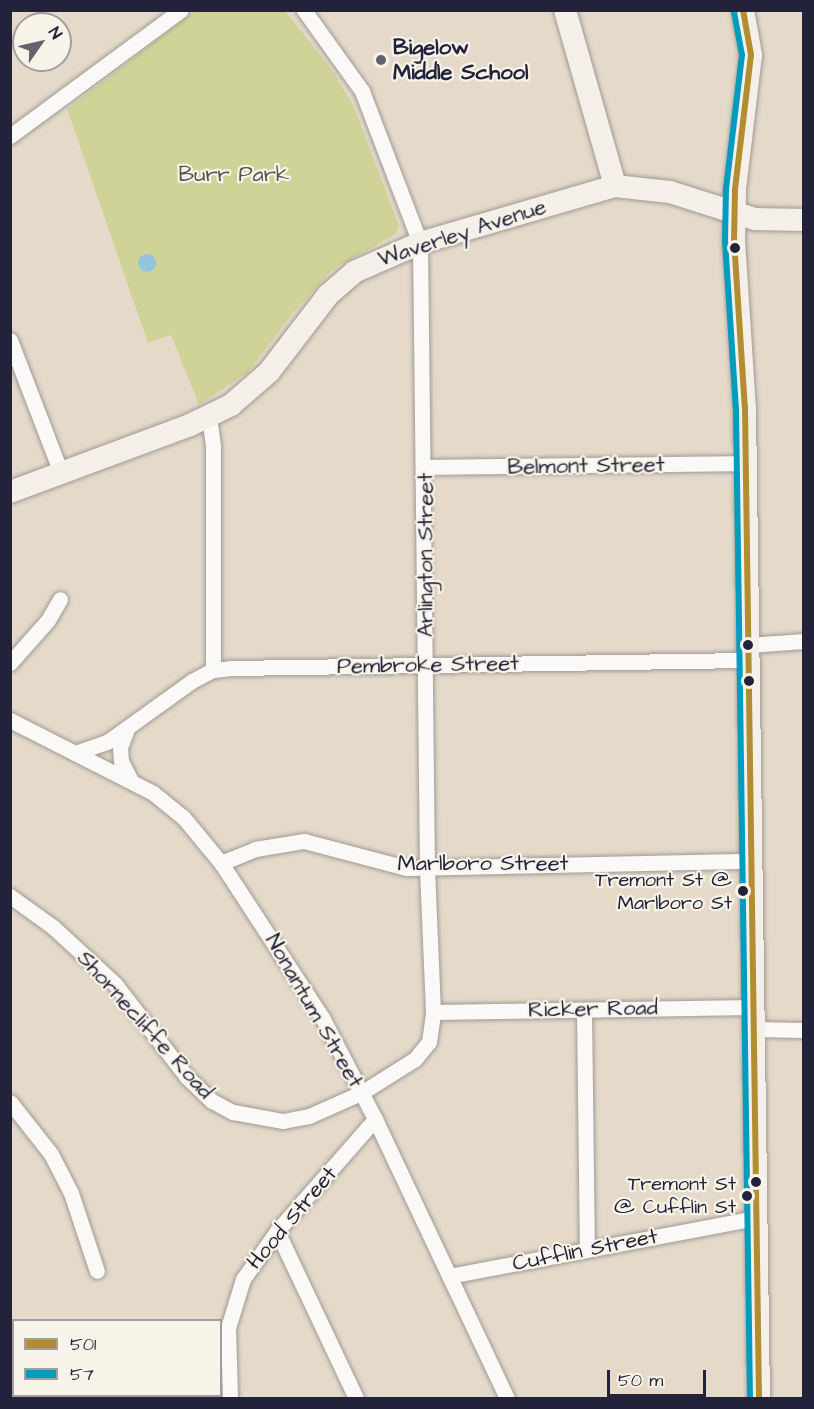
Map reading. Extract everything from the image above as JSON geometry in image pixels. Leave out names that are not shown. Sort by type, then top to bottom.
[{"type":"main road","points":[[565,10],[615,186]]},
{"type":"main road","points":[[743,10],[751,55],[734,212],[746,463],[759,1398]]},
{"type":"main road","name":"Waverley Avenue","points":[[10,492],[209,417],[240,398],[269,372],[328,295],[354,272],[420,243],[615,186],[670,192],[755,219],[804,220]]},
{"type":"street","points":[[10,136],[180,10]]},
{"type":"street","name":"Arlington Street","points":[[304,10],[362,91],[420,243],[425,467],[427,868],[432,1030],[423,1051],[361,1093]]},
{"type":"street","points":[[10,340],[61,473]]},
{"type":"street","points":[[209,417],[213,447],[213,670]]},
{"type":"street","name":"Belmont Street","points":[[425,467],[746,463]]},
{"type":"street","points":[[10,663],[48,620],[60,599]]},
{"type":"street","name":"Pembroke Street","points":[[75,753],[107,742],[192,681],[213,670],[748,653],[804,641]]},
{"type":"street","name":"Nonantum Street","points":[[10,720],[130,779],[183,817],[221,863],[306,990],[375,1119],[507,1398]]},
{"type":"street","points":[[127,729],[120,747],[121,761],[130,779]]},
{"type":"street","name":"Marlboro Street","points":[[221,863],[255,849],[304,841],[390,865],[427,868],[751,861]]},
{"type":"street","name":"Shornecliffe Road","points":[[10,896],[53,927],[115,984],[188,1077],[212,1101],[251,1117],[283,1121],[309,1116],[361,1093]]},
{"type":"street","name":"Ricker Road","points":[[433,1012],[753,1007]]},
{"type":"street","points":[[584,1010],[587,1249]]},
{"type":"street","points":[[754,1029],[804,1030]]},
{"type":"street","points":[[10,1102],[51,1154],[61,1173],[97,1271]]},
{"type":"street","name":"Hood Street","points":[[230,1398],[228,1328],[234,1302],[243,1279],[277,1231],[375,1119]]},
{"type":"street","name":"Cufflin Street","points":[[449,1276],[756,1218]]},
{"type":"street","points":[[277,1231],[356,1398]]},
{"type":"green space","name":"Burr Park","points":[[195,11],[285,11],[333,71],[355,109],[399,226],[396,234],[333,269],[293,313],[248,372],[199,405],[171,335],[148,343],[67,109]]},
{"type":"water","points":[[147,254],[153,257],[156,263],[153,269],[147,272],[141,269],[138,263],[141,257]]},
{"type":"transit line","name":"501","points":[[743,10],[751,55],[735,190],[734,240],[745,409],[759,1398]]},
{"type":"transit line","name":"57","points":[[734,12],[742,55],[726,189],[725,240],[736,409],[750,1398]]},
{"type":"place","name":"Bigelow Middle School","points":[[381,60]]},
{"type":"place","name":"Tremont St @ Marlboro St","points":[[743,891]]},
{"type":"place","name":"Tremont St @ Cufflin St","points":[[747,1196]]}]
